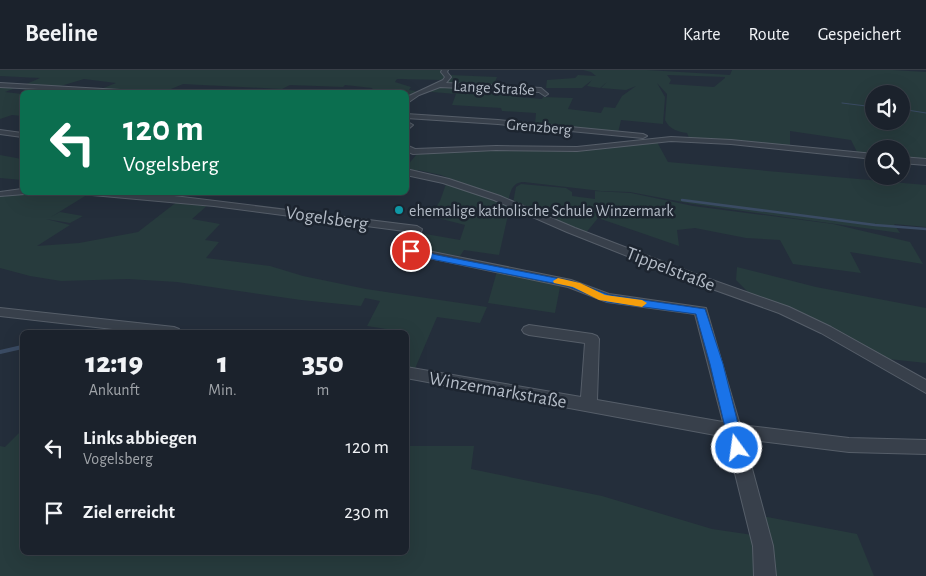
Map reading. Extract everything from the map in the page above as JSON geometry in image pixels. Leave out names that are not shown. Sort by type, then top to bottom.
[{"type":"street","name":"Lange Straße","points":[[440,85],[448,78],[444,72],[445,70]]},
{"type":"street","points":[[0,85],[86,90]]},
{"type":"street","name":"Lange Straße","points":[[409,99],[418,91],[440,85],[541,90],[545,91],[545,94]]},
{"type":"street","name":"Grenzberg","points":[[409,116],[505,123],[671,139],[731,142],[865,156]]},
{"type":"street","points":[[0,132],[20,135]]},
{"type":"street","name":"Grenzberg","points":[[410,150],[486,148],[577,149],[671,139]]},
{"type":"street","points":[[910,161],[926,162]]},
{"type":"street","name":"Tippelstraße","points":[[409,173],[446,181],[497,198],[571,230],[694,278],[784,310],[826,330],[926,387]]},
{"type":"street","points":[[2,194],[20,192]]},
{"type":"street","name":"Vogelsberg","points":[[126,195],[238,208],[267,208],[417,229],[418,233],[410,249],[414,252],[571,284],[607,298],[701,312],[733,431]]},
{"type":"street","points":[[0,312],[157,330]]},
{"type":"street","name":"Winzermarkstraße","points":[[529,330],[592,339],[589,405]]},
{"type":"street","name":"Winzermarkstraße","points":[[409,373],[733,431],[849,445],[926,447]]},
{"type":"street","points":[[733,431],[763,546],[765,576]]},
{"type":"green space","points":[[0,70],[444,70],[446,76],[445,80],[397,79],[395,82],[411,87],[409,90],[373,90],[372,88],[345,85],[343,87],[290,85],[282,89],[183,84],[169,90],[98,90],[116,83],[84,79],[54,88],[81,90],[38,90],[44,88],[22,86],[40,78],[0,76]]},
{"type":"green space","points":[[583,70],[647,70],[730,75],[732,70],[893,70],[926,72],[926,161],[910,160],[910,140],[865,140],[865,156],[859,156],[851,140],[790,131],[790,149],[716,139],[690,140],[687,133],[674,130],[665,120],[667,94],[657,83],[665,97],[663,124],[621,120],[618,133],[535,125],[536,113],[502,111],[501,108],[452,105],[456,94],[420,91],[443,84],[449,80],[450,75],[497,77],[493,87],[519,89],[517,97],[542,99],[543,97],[573,98],[568,109],[601,113],[604,107],[615,108],[622,96],[636,86],[626,90],[601,88],[607,82],[600,88],[587,86],[592,80],[582,88],[546,88],[547,80],[575,78],[578,75],[596,76],[591,72]],"holes":[[[667,75],[725,77],[714,87],[669,84],[671,80]]]},
{"type":"green space","points":[[0,85],[21,86],[5,92],[20,94],[20,116],[12,115],[0,119]]},
{"type":"green space","points":[[409,90],[416,91],[409,97]]},
{"type":"green space","points":[[657,142],[668,162],[865,180],[865,185],[926,185],[926,227],[894,224],[900,233],[693,204],[630,192],[601,191],[524,182],[514,185],[508,201],[441,175],[418,170],[416,172],[409,168],[409,163],[417,154],[489,149],[567,151]]},
{"type":"green space","points":[[0,155],[20,159],[20,180],[0,178]]},
{"type":"green space","points":[[446,184],[510,206],[499,255],[464,250],[460,256],[452,255],[450,259],[414,250],[420,233],[460,240],[465,225],[430,216],[440,201]]},
{"type":"green space","points":[[521,184],[566,188],[572,192],[572,196],[595,199],[595,191],[631,193],[693,206],[833,224],[910,242],[923,264],[850,252],[861,273],[793,264],[780,240],[746,238],[695,228],[677,230],[679,246],[598,218],[585,234],[513,203],[516,187]]},
{"type":"green space","points":[[20,192],[20,195],[87,195],[51,217],[60,212],[83,216],[70,223],[46,219],[70,225],[37,246],[79,243],[138,232],[178,201],[209,204],[192,219],[220,224],[205,240],[219,242],[206,258],[270,266],[303,276],[366,289],[487,307],[480,323],[437,317],[414,371],[409,370],[409,330],[393,330],[367,326],[380,301],[365,298],[361,306],[301,300],[177,282],[128,279],[61,281],[30,276],[0,268],[0,195]]},
{"type":"green space","points":[[120,195],[186,195],[181,199]]},
{"type":"green space","points":[[737,267],[816,287],[926,308],[926,363],[879,358],[752,296],[736,280]]},
{"type":"green space","points":[[497,271],[561,282],[555,313],[488,303]]},
{"type":"green space","points":[[20,432],[20,555],[409,555],[409,446],[474,446],[471,469],[602,496],[712,529],[753,535],[756,576],[0,576],[0,446],[5,447]]},
{"type":"green space","points":[[762,516],[857,534],[874,576],[776,576]]},
{"type":"waterway","points":[[842,103],[865,106]]},
{"type":"waterway","points":[[910,110],[926,113]]},
{"type":"waterway","points":[[682,200],[875,225],[926,229]]},
{"type":"waterway","points":[[0,352],[20,347]]},
{"type":"slow traffic","points":[[558,281],[577,285],[603,298],[642,303]]},
{"type":"place","name":"ehemalige katholische Schule Winzermark","points":[[399,210]]},
{"type":"route","points":[[411,251],[436,258],[571,284],[607,298],[701,312],[737,448]]}]
